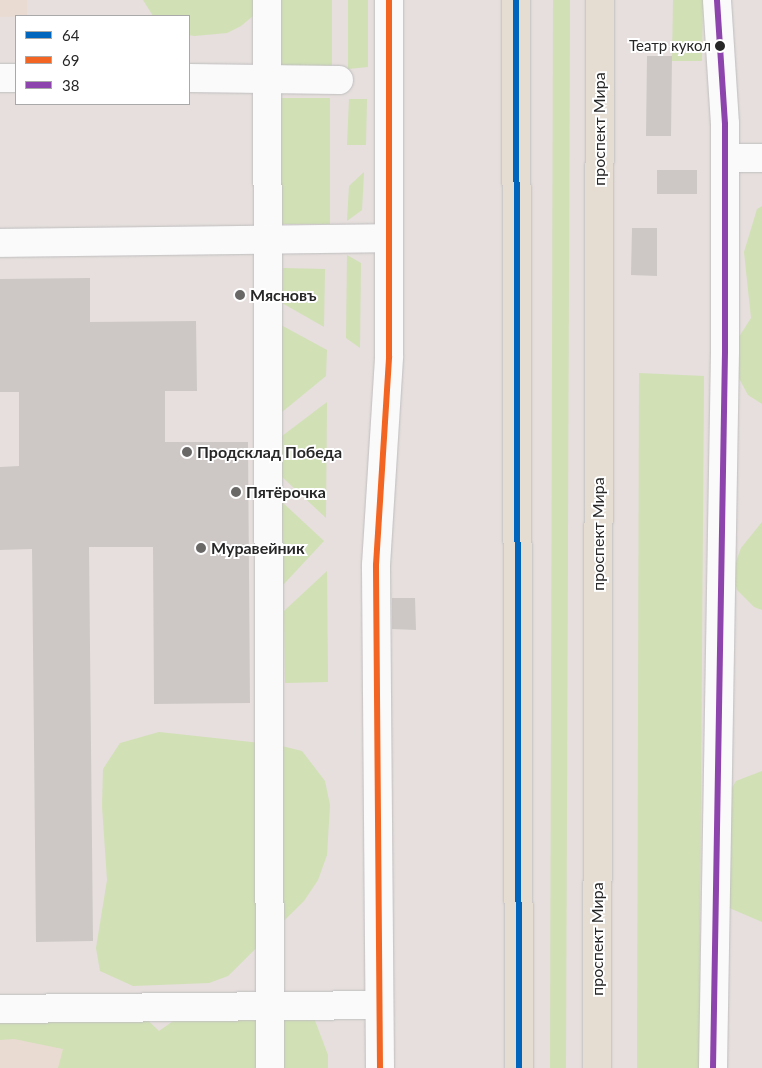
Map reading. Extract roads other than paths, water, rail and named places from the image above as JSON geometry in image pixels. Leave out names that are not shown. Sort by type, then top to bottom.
[{"type":"main road","points":[[516,0],[519,1068]]},
{"type":"main road","name":"проспект Мира","points":[[597,1068],[600,0]]},
{"type":"street","points":[[267,0],[270,1068]]},
{"type":"street","points":[[380,1068],[376,565],[389,356],[389,0]]},
{"type":"street","points":[[713,1068],[725,158],[717,0]]},
{"type":"street","points":[[190,78],[268,77],[339,80]]},
{"type":"street","points":[[0,78],[15,78]]},
{"type":"street","points":[[725,158],[762,158]]},
{"type":"street","points":[[0,243],[389,238]]},
{"type":"street","points":[[0,1009],[378,1005]]},
{"type":"place","name":"Театр кукол","points":[[720,46]]},
{"type":"place","name":"Мясновъ","points":[[240,295]]},
{"type":"place","name":"Продсклад Победа","points":[[187,452]]},
{"type":"place","name":"Пятёрочка","points":[[236,492]]},
{"type":"place","name":"Муравейник","points":[[201,548]]}]
